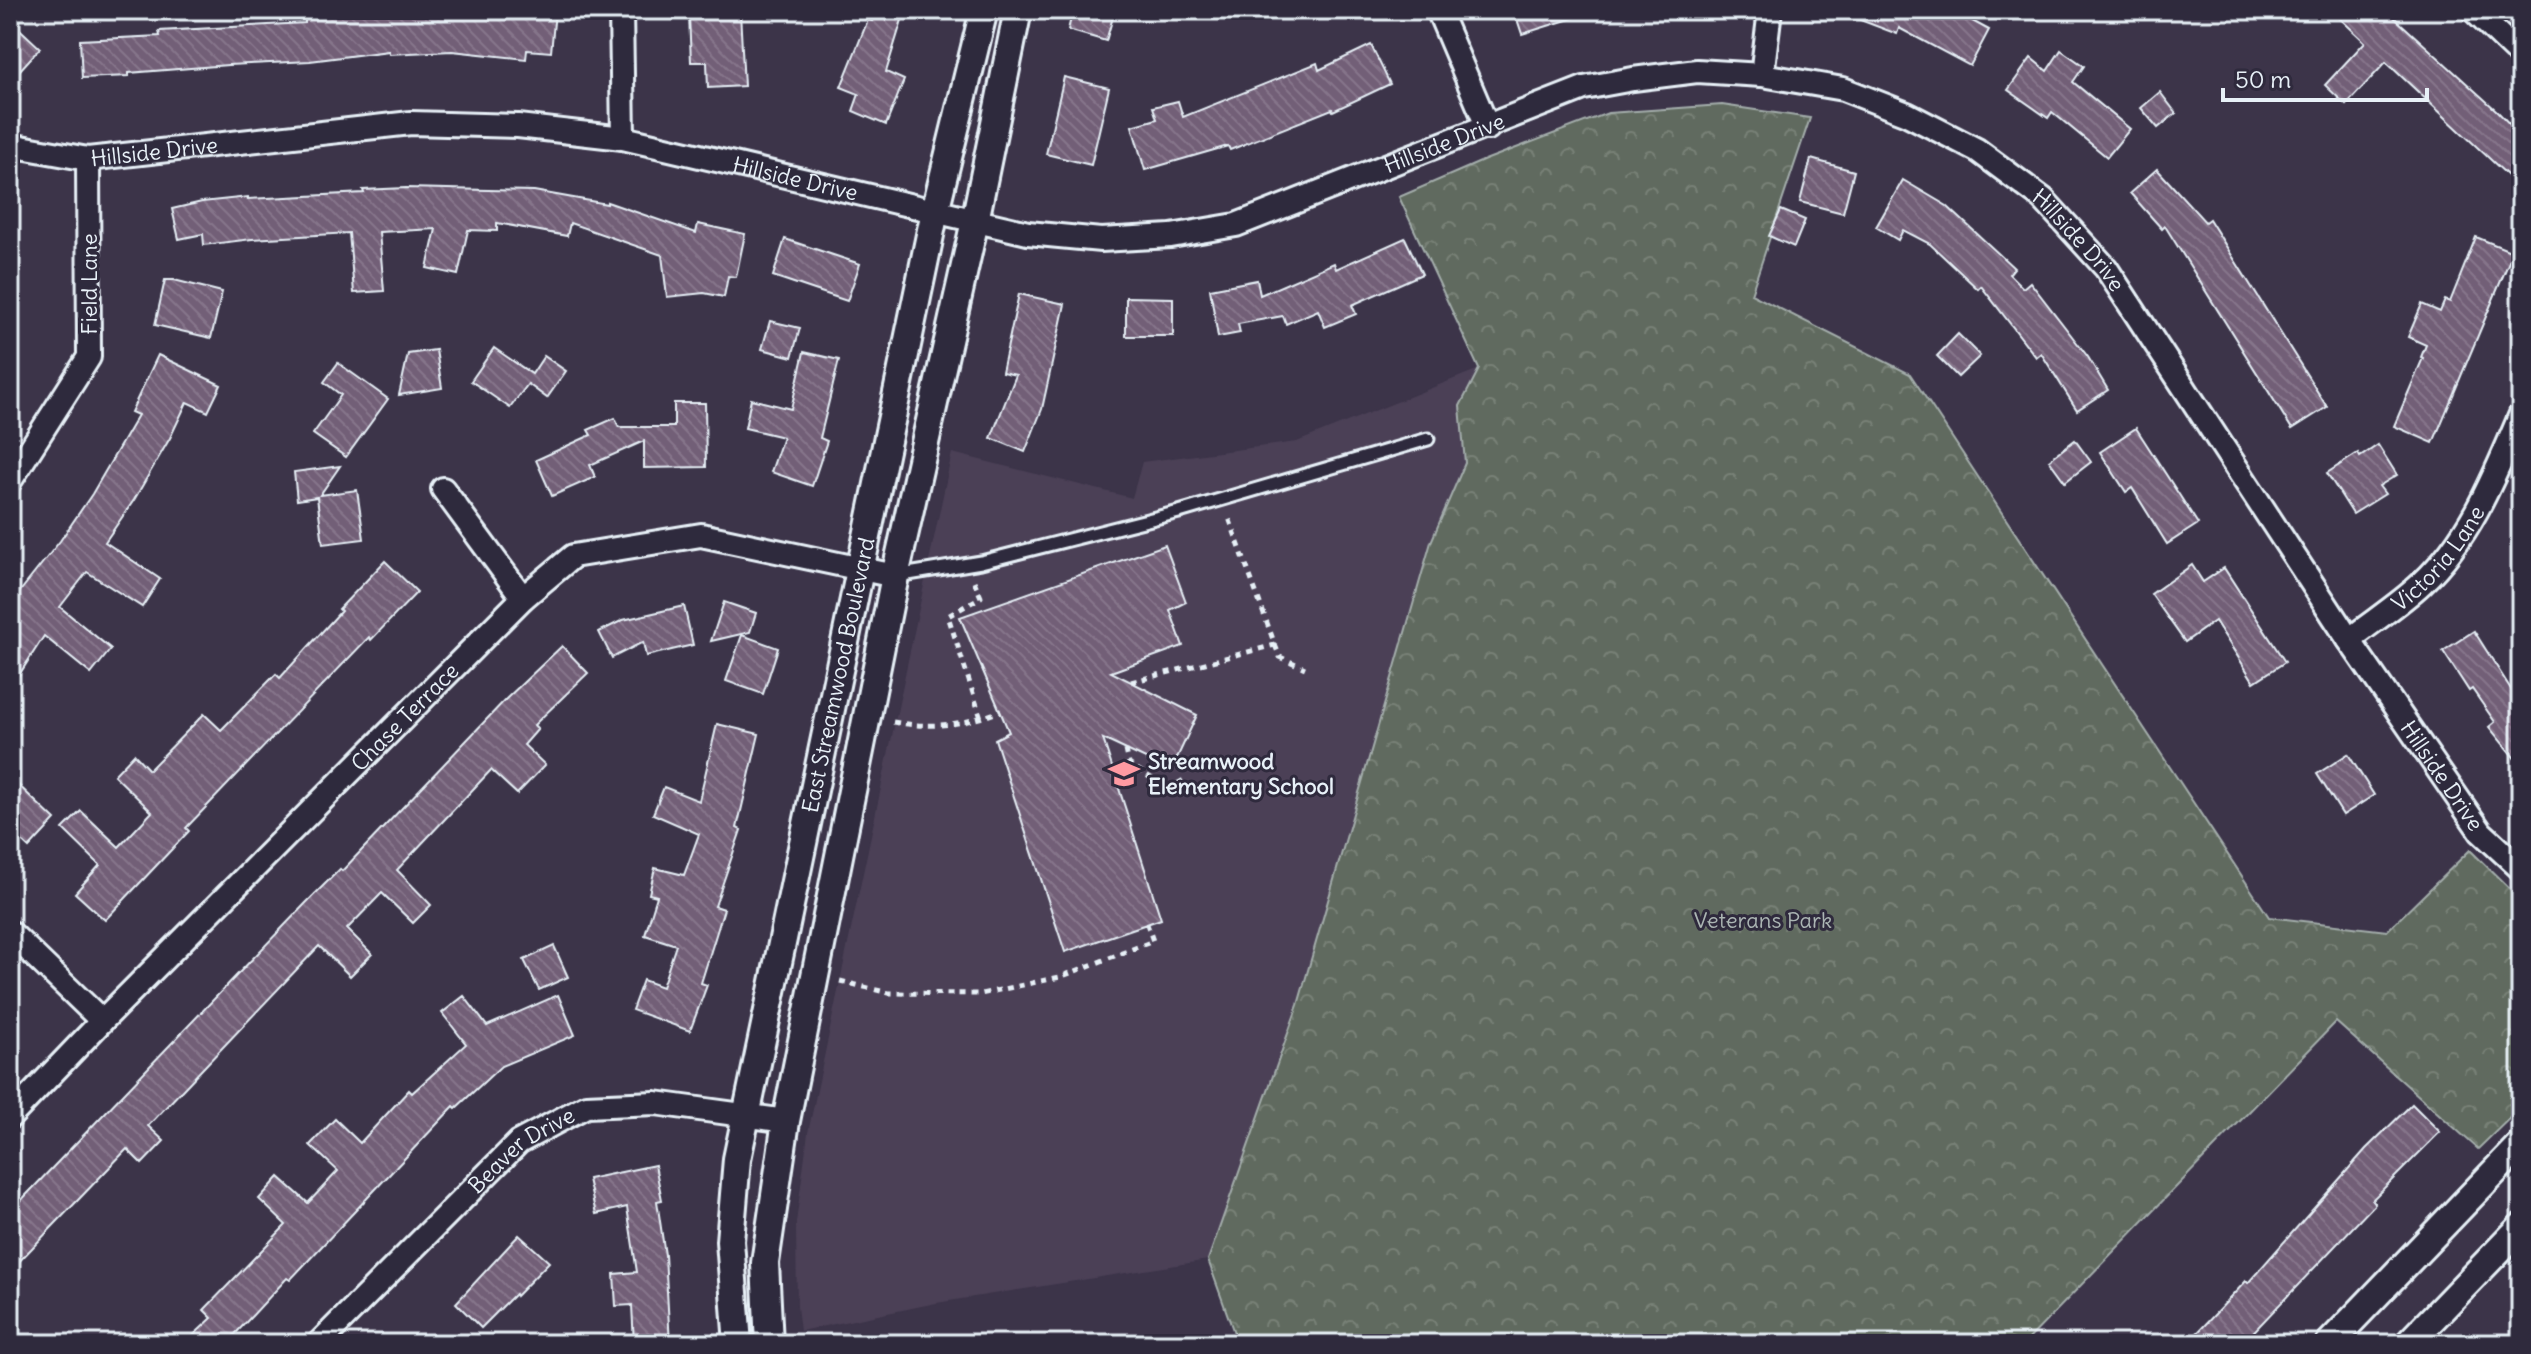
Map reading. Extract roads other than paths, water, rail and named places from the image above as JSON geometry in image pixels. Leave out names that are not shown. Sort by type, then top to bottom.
[{"type":"street","points":[[621,10],[623,138]]},
{"type":"street","name":"East Streamwood Boulevard","points":[[738,1344],[730,1241],[734,1184],[935,211],[984,10]]},
{"type":"street","name":"East Streamwood Boulevard","points":[[769,1344],[765,1263],[786,1121],[895,576],[975,221],[1018,10]]},
{"type":"street","points":[[1438,10],[1488,128]]},
{"type":"street","points":[[1762,75],[1770,10]]},
{"type":"street","points":[[2473,10],[2521,56]]},
{"type":"street","name":"Hillside Drive","points":[[10,145],[88,159],[411,123],[518,126],[623,138],[1028,233],[1101,240],[1171,236],[1236,225],[1584,88],[1697,71],[1762,75],[1843,89],[1907,114],[1977,150],[2043,199],[2106,268],[2349,640],[2481,832],[2521,869]]},
{"type":"street","name":"Field Lane","points":[[10,481],[89,357],[88,159]]},
{"type":"street","name":"Victoria Lane","points":[[2349,640],[2423,583],[2462,537],[2489,490],[2521,414]]},
{"type":"street","points":[[443,489],[523,598]]},
{"type":"street","name":"Chase Terrace","points":[[10,1117],[523,598],[573,556],[701,535],[895,576]]},
{"type":"street","points":[[10,932],[102,1021]]},
{"type":"street","name":"Beaver Drive","points":[[318,1344],[519,1142],[586,1106],[655,1103],[786,1121]]},
{"type":"street","points":[[2329,1344],[2521,1144]]},
{"type":"street","points":[[2408,1344],[2521,1227]]},
{"type":"lane","points":[[895,576],[981,562],[1223,499],[1428,439]]},
{"type":"place","name":"Streamwood Elementary School","points":[[1124,774]]},
{"type":"park label","name":"Veterans Park","points":[[1763,920]]}]
